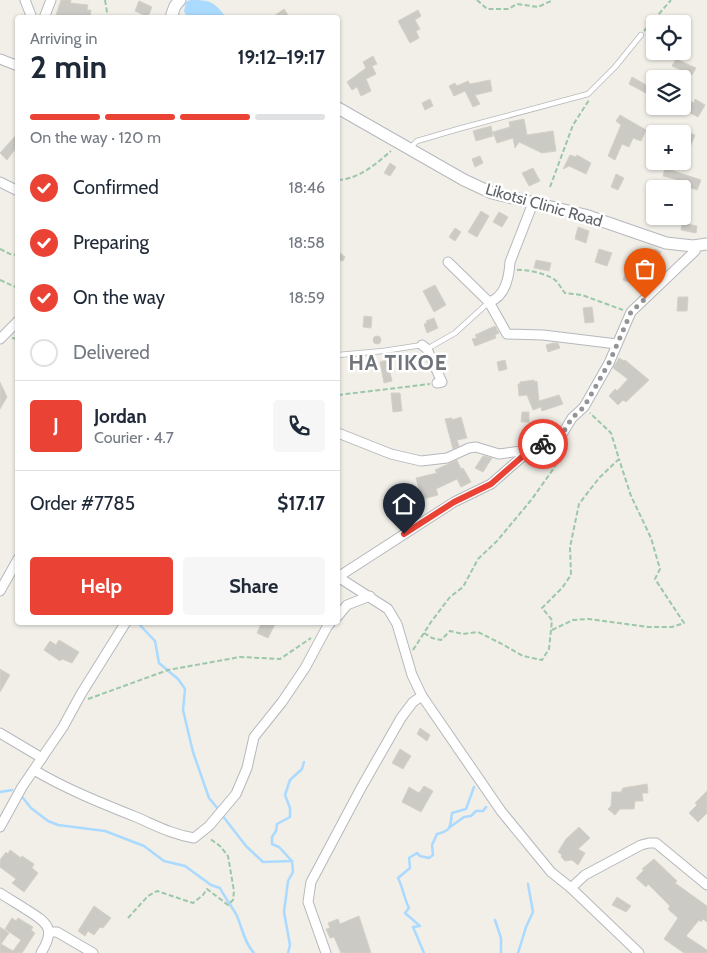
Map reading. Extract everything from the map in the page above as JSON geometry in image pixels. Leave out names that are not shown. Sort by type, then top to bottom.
[{"type":"street","points":[[25,0],[31,15]]},
{"type":"street","points":[[45,15],[52,0]]},
{"type":"street","points":[[172,15],[175,6],[180,0]]},
{"type":"street","points":[[0,59],[15,65]]},
{"type":"street","name":"Likotsi Clinic Road","points":[[340,109],[464,180],[492,193],[586,215],[666,243],[693,246],[707,244]]},
{"type":"street","points":[[0,182],[15,190]]},
{"type":"street","points":[[488,302],[497,300],[503,292],[510,262],[534,203]]},
{"type":"street","points":[[340,434],[406,459],[420,461],[447,458],[469,448],[476,447],[498,454],[518,452],[531,449],[561,436],[572,418],[584,407],[609,363],[631,312],[694,251],[693,246]]},
{"type":"street","points":[[448,262],[488,302],[507,334],[543,335],[616,344]]},
{"type":"street","points":[[0,340],[15,324]]},
{"type":"street","points":[[424,347],[442,382],[437,383]]},
{"type":"street","points":[[340,575],[454,502],[491,484],[531,449]]},
{"type":"street","points":[[0,591],[15,564]]},
{"type":"street","points":[[340,577],[388,608],[397,624],[412,675],[422,696],[501,812],[551,872],[571,888],[637,953]]},
{"type":"street","points":[[340,614],[348,605],[370,596]]},
{"type":"street","points":[[0,827],[124,625]]},
{"type":"street","points":[[34,770],[80,794],[175,834],[194,838],[209,826],[236,794],[247,768],[254,737],[282,702],[305,668],[329,625]]},
{"type":"street","points":[[326,953],[308,902],[311,882],[401,718],[413,702],[422,696]]},
{"type":"street","points":[[0,734],[42,758]]},
{"type":"street","points":[[571,888],[585,875],[641,844],[650,842],[656,844],[707,885]]},
{"type":"street","points":[[0,893],[44,921],[49,932],[48,942],[41,953]]},
{"type":"street","points":[[49,932],[58,932],[93,953]]},
{"type":"lane","points":[[410,148],[417,141],[458,128],[588,94],[615,67],[641,35]]},
{"type":"lane","points":[[340,355],[424,347],[455,333],[488,302]]},
{"type":"path","points":[[105,0],[108,15]]},
{"type":"path","points":[[477,0],[487,9],[508,9],[516,4],[538,7],[554,0]]},
{"type":"path","points":[[641,35],[671,0]]},
{"type":"path","points":[[550,187],[573,125],[590,98]]},
{"type":"path","points":[[340,180],[357,176],[395,148],[398,142]]},
{"type":"path","points":[[0,249],[15,255]]},
{"type":"path","points":[[509,271],[523,270],[537,273],[556,280],[565,293],[582,295],[631,312]]},
{"type":"path","points":[[0,280],[15,287]]},
{"type":"path","points":[[340,395],[437,383]]},
{"type":"path","points":[[551,631],[573,620],[648,627],[672,627],[684,623],[655,579],[660,569],[651,538],[631,496],[611,433],[584,407]]},
{"type":"path","points":[[408,658],[424,632],[450,597],[463,587],[478,559],[532,499],[554,468],[565,441]]},
{"type":"path","points":[[424,632],[432,638],[441,640],[450,631],[463,634],[478,632],[523,656],[542,660],[550,649],[552,620],[542,608],[562,588],[571,575],[570,547],[579,504],[599,478],[619,459]]},
{"type":"path","points":[[76,703],[168,670],[240,657],[280,660],[312,638]]},
{"type":"path","points":[[128,918],[148,896],[156,891],[192,903],[203,895],[207,889],[228,905],[233,900],[234,892],[228,856],[220,846],[209,839],[203,830]]},
{"type":"water","points":[[202,0],[211,2],[224,15],[186,15],[184,11],[186,2]]},
{"type":"building","points":[[61,0],[71,0],[70,3],[88,5],[87,10],[91,10],[90,15],[56,15]]},
{"type":"building","points":[[139,1],[152,7],[149,15],[135,11]]},
{"type":"building","points":[[284,9],[288,15],[275,15]]},
{"type":"building","points":[[418,10],[421,16],[415,20],[420,29],[416,31],[419,38],[410,43],[398,21]]},
{"type":"building","points":[[373,56],[377,64],[372,66],[376,74],[366,79],[371,91],[361,96],[357,87],[352,90],[347,82],[366,68],[363,62]]},
{"type":"building","points":[[675,60],[678,60],[696,68],[692,75],[691,70],[681,70],[672,66]]},
{"type":"building","points":[[632,77],[646,85],[646,93],[629,84]]},
{"type":"building","points":[[490,80],[492,91],[475,95],[480,104],[473,107],[465,91],[454,96],[449,86],[455,83],[457,86],[468,81],[470,84]]},
{"type":"building","points":[[430,99],[433,106],[425,110],[422,103]]},
{"type":"building","points":[[695,99],[705,105],[698,117],[691,113],[691,102],[694,103]]},
{"type":"building","points":[[620,115],[646,130],[641,141],[633,138],[629,147],[622,144],[615,160],[608,156],[621,125],[616,121]]},
{"type":"building","points":[[524,119],[527,135],[553,131],[556,151],[542,153],[519,142],[515,148],[513,138],[497,143],[493,132],[510,127],[509,122]]},
{"type":"building","points":[[491,126],[493,136],[476,141],[473,131]]},
{"type":"building","points":[[691,133],[695,135],[691,145]]},
{"type":"building","points":[[15,136],[15,149],[7,160],[0,153]]},
{"type":"building","points":[[570,155],[576,157],[577,155],[591,163],[586,174],[569,166],[563,169]]},
{"type":"building","points":[[480,156],[483,163],[475,167],[472,159]]},
{"type":"building","points":[[390,163],[396,167],[390,176],[384,173]]},
{"type":"building","points":[[533,168],[540,181],[529,186],[522,173]]},
{"type":"building","points":[[664,170],[671,170],[701,180],[697,190],[691,188],[691,180],[678,180],[663,176]]},
{"type":"building","points":[[616,174],[624,178],[618,190],[611,187]]},
{"type":"building","points":[[481,211],[489,216],[477,237],[468,232]]},
{"type":"building","points":[[499,212],[508,217],[502,227],[493,222]]},
{"type":"building","points":[[682,225],[697,226],[696,233],[681,230]]},
{"type":"building","points":[[578,227],[589,231],[586,243],[575,239]]},
{"type":"building","points":[[455,228],[461,232],[455,241],[449,237]]},
{"type":"building","points":[[599,249],[612,253],[607,266],[595,262]]},
{"type":"building","points":[[655,249],[661,252],[656,262],[650,259]]},
{"type":"building","points":[[340,253],[345,257],[343,261],[340,260]]},
{"type":"building","points":[[536,260],[551,263],[549,271],[534,268]]},
{"type":"building","points":[[628,266],[638,270],[633,284],[623,280]]},
{"type":"building","points":[[435,285],[446,305],[434,312],[423,291]]},
{"type":"building","points":[[678,297],[688,297],[687,311],[677,311]]},
{"type":"building","points":[[592,307],[594,322],[585,323],[583,308]]},
{"type":"building","points":[[364,316],[372,317],[371,328],[363,327]]},
{"type":"building","points":[[434,318],[438,328],[427,333],[424,324],[427,323],[426,321]]},
{"type":"building","points":[[495,326],[499,333],[495,335],[496,338],[475,346],[472,339],[477,338],[475,335]]},
{"type":"building","points":[[377,336],[381,340],[377,344],[373,340]]},
{"type":"building","points":[[558,343],[560,348],[548,352],[546,345]]},
{"type":"building","points":[[619,358],[625,360],[649,380],[626,402],[623,400],[618,405],[609,396],[615,389],[617,391],[628,379],[613,368]]},
{"type":"building","points":[[387,360],[392,381],[384,383],[380,362]]},
{"type":"building","points":[[505,360],[507,369],[499,371],[497,362]]},
{"type":"building","points":[[534,380],[535,382],[537,381],[539,401],[559,395],[563,404],[542,411],[541,407],[533,410],[527,395],[519,396],[518,384]]},
{"type":"building","points":[[0,382],[7,397],[0,409]]},
{"type":"building","points":[[391,393],[400,393],[402,411],[393,412]]},
{"type":"building","points":[[522,412],[529,412],[529,422],[521,422]]},
{"type":"building","points":[[461,417],[467,438],[457,440],[459,446],[453,449],[445,419],[452,418],[452,420]]},
{"type":"building","points":[[483,456],[492,458],[483,472],[475,468]]},
{"type":"building","points":[[457,460],[471,482],[461,487],[457,479],[436,489],[438,495],[423,499],[416,478],[437,473],[435,470]]},
{"type":"building","points":[[261,625],[274,625],[268,638],[257,633]]},
{"type":"building","points":[[59,640],[79,652],[72,663],[62,659],[60,661],[44,650],[50,641],[56,645]]},
{"type":"building","points":[[0,669],[10,675],[0,692]]},
{"type":"building","points":[[420,728],[430,735],[427,741],[417,734]]},
{"type":"building","points":[[400,749],[411,756],[403,769],[392,763]]},
{"type":"building","points":[[647,784],[648,793],[642,793],[643,801],[635,801],[634,809],[620,809],[615,815],[608,809],[611,806],[612,792],[621,792],[623,788]]},
{"type":"building","points":[[424,786],[433,791],[421,812],[402,802],[409,787],[419,793]]},
{"type":"building","points":[[707,791],[707,813],[698,822],[689,813],[697,805],[695,803]]},
{"type":"building","points":[[579,827],[590,838],[578,849],[585,853],[578,865],[572,860],[565,861],[558,852],[566,839]]},
{"type":"building","points":[[10,850],[34,864],[32,868],[38,873],[24,892],[12,883],[16,879],[0,867],[0,860]]},
{"type":"building","points":[[654,859],[677,881],[675,883],[707,906],[707,922],[703,919],[701,922],[699,920],[686,936],[707,950],[707,953],[684,953],[664,939],[678,918],[668,909],[670,906],[648,884],[646,887],[636,878],[644,870],[642,869]]},
{"type":"building","points":[[617,897],[631,906],[626,912],[612,905]]},
{"type":"building","points":[[94,906],[111,918],[94,935],[88,931],[85,936],[78,931]]},
{"type":"building","points":[[359,916],[371,953],[341,953],[334,937],[330,938],[326,929],[330,928],[328,923],[338,919],[340,924]]},
{"type":"building","points":[[12,918],[16,921],[18,918],[33,927],[31,930],[35,933],[22,953],[0,953],[0,927],[9,933],[1,944],[13,951],[21,940],[5,929]]},
{"type":"waterway","points":[[140,625],[155,641],[159,663],[178,679],[185,689],[183,710],[193,752],[209,798],[219,810]]},
{"type":"waterway","points":[[288,953],[290,945],[284,912],[288,881],[293,872],[292,861],[279,847],[272,844],[272,837],[276,831],[277,824],[290,817],[290,808],[285,795],[290,780],[302,769],[304,762]]},
{"type":"waterway","points":[[424,953],[413,927],[420,926],[405,913],[409,908],[398,878],[410,868],[409,858],[417,853],[420,856],[429,858],[433,855],[432,845],[437,834],[448,829],[452,813],[466,809],[474,787]]},
{"type":"waterway","points":[[0,792],[12,790]]},
{"type":"waterway","points":[[23,798],[31,808],[48,821],[58,825],[105,831],[144,846],[164,861],[185,866],[211,885],[220,888],[237,916],[246,941],[254,953]]},
{"type":"waterway","points":[[450,827],[464,817],[471,816],[476,811],[483,811],[486,807]]},
{"type":"waterway","points":[[222,815],[246,846],[263,862],[292,861]]},
{"type":"waterway","points":[[518,953],[533,912],[528,884]]},
{"type":"waterway","points":[[495,920],[501,938],[501,953]]},
{"type":"way so far","points":[[543,444],[561,436],[572,418],[584,407],[609,363],[631,312],[645,299]]},
{"type":"district","name":"HA TIKOE","points":[[398,362]]},
{"type":"route","points":[[404,534],[454,502],[491,484],[531,449],[543,444]]}]
